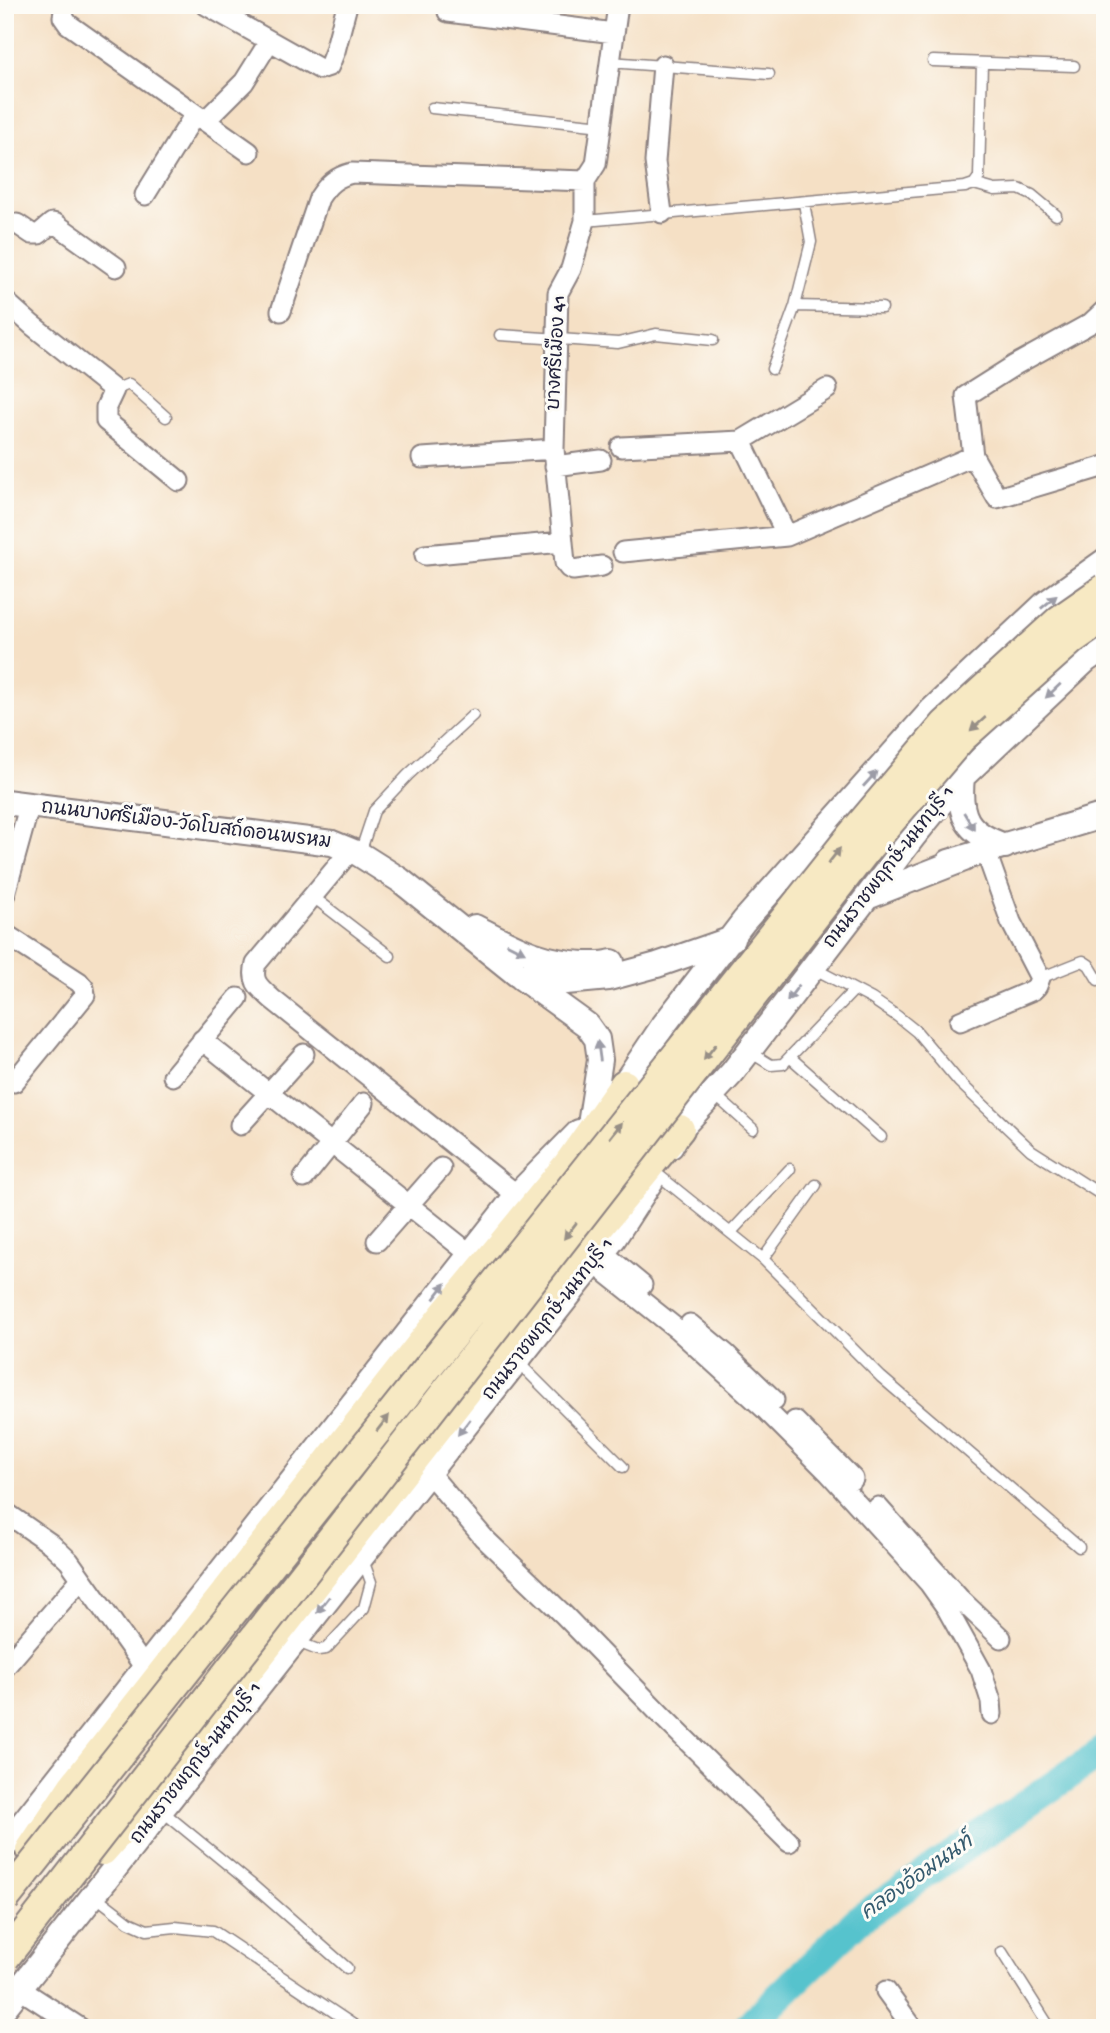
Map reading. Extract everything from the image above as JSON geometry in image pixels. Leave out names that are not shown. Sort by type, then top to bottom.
[{"type":"main road","points":[[5,1899],[852,834],[945,724],[1059,620],[1105,588]]},
{"type":"main road","name":"ถนนราชพฤกษ์-นนทบุรี 1","points":[[5,1959],[869,847],[962,738],[1072,640],[1105,617]]},
{"type":"main road","points":[[5,1887],[72,1787],[444,1314],[566,1166],[624,1084]]},
{"type":"main road","points":[[5,1959],[140,1809],[506,1358],[680,1129]]},
{"type":"street","points":[[65,5],[63,17],[68,24],[249,152]]},
{"type":"street","points":[[206,5],[316,67],[327,67],[335,51],[347,5]]},
{"type":"street","name":"บางศรีเมือง 41","points":[[562,542],[554,458],[558,293],[571,269],[585,221],[585,181],[596,164],[618,5]]},
{"type":"street","points":[[448,12],[614,33]]},
{"type":"street","points":[[145,195],[200,118],[244,82],[269,42]]},
{"type":"street","points":[[662,213],[655,162],[663,65]]},
{"type":"street","points":[[281,311],[319,198],[327,185],[340,176],[352,173],[585,181]]},
{"type":"street","points":[[5,224],[17,224],[32,234],[39,234],[52,223],[56,224],[116,267]]},
{"type":"street","points":[[5,301],[32,326],[114,390],[106,407],[106,421],[179,481]]},
{"type":"street","points":[[1102,312],[1090,323],[966,396],[973,456],[997,498],[1105,466]]},
{"type":"street","points":[[621,447],[741,441],[827,388]]},
{"type":"street","points":[[741,441],[787,536]]},
{"type":"street","points":[[623,552],[787,536],[973,456]]},
{"type":"street","points":[[422,458],[601,460]]},
{"type":"street","points":[[425,555],[562,542],[565,563],[569,568],[602,566]]},
{"type":"street","points":[[5,1846],[517,1195],[624,1084],[675,1010],[744,931],[849,802],[932,710],[1046,603],[1105,561]]},
{"type":"street","name":"ถนนราชพฤกษ์-นนทบุรี 1","points":[[13,1998],[428,1472],[506,1358],[598,1258],[656,1173],[680,1129],[714,1093],[902,851],[962,777],[1086,660],[1105,647]]},
{"type":"street","points":[[960,1021],[1032,990],[1040,978],[1011,922],[985,853],[987,840],[971,828],[963,816],[960,795],[962,777]]},
{"type":"street","points":[[849,802],[852,825],[861,839],[880,849],[902,851]]},
{"type":"street","points":[[5,894],[17,804]]},
{"type":"street","name":"ถนนบางศรีเมือง-วัดโบสถ์ดอนพรหม","points":[[17,804],[332,843],[355,852],[400,880],[518,975],[566,982],[609,978],[657,965],[744,931],[1105,815]]},
{"type":"street","points":[[355,852],[312,897],[256,964],[254,975],[258,985],[517,1195]]},
{"type":"street","name":"ถนนบางศรีเมือง-วัดโบสถ์ดอนพรหม","points":[[434,906],[535,957],[563,963],[604,964],[744,931]]},
{"type":"street","points":[[744,931],[769,965],[745,1050]]},
{"type":"street","points":[[5,934],[79,982],[85,995],[14,1082]]},
{"type":"street","points":[[657,965],[672,978],[675,1010]]},
{"type":"street","points":[[518,975],[587,1025],[597,1039],[600,1060],[591,1118]]},
{"type":"street","points":[[173,1076],[238,998]]},
{"type":"street","points":[[675,1010],[696,1004],[720,1004],[737,1014],[745,1050]]},
{"type":"street","points":[[202,1041],[470,1254]]},
{"type":"street","points":[[240,1125],[304,1054]]},
{"type":"street","points":[[304,1178],[364,1103]]},
{"type":"street","points":[[377,1241],[441,1168]]},
{"type":"street","points":[[598,1258],[726,1354],[828,1452],[960,1598],[1001,1639]]},
{"type":"street","points":[[598,1258],[767,1411],[929,1583],[946,1607],[981,1670],[991,1701],[992,1714]]},
{"type":"street","points":[[428,1472],[484,1538],[565,1615],[789,1842]]},
{"type":"street","points":[[5,1512],[51,1544],[69,1561],[145,1668]]},
{"type":"street","points":[[5,1667],[81,1579]]},
{"type":"street","points":[[886,1991],[913,2028]]},
{"type":"street","points":[[13,1998],[80,2028]]},
{"type":"lane","points":[[933,61],[1074,66]]},
{"type":"lane","points":[[610,62],[769,74]]},
{"type":"lane","points":[[974,184],[979,177],[982,63]]},
{"type":"lane","points":[[432,108],[602,126]]},
{"type":"lane","points":[[585,221],[804,203],[974,184],[995,190],[1019,189],[1032,195],[1056,215]]},
{"type":"lane","points":[[772,369],[795,306],[811,242],[804,203]]},
{"type":"lane","points":[[795,306],[882,308]]},
{"type":"lane","points":[[500,335],[618,343],[656,334],[713,340]]},
{"type":"lane","points":[[114,390],[129,384],[166,417]]},
{"type":"lane","points":[[355,852],[374,811],[472,715]]},
{"type":"lane","points":[[312,897],[390,956]]},
{"type":"lane","points":[[1040,978],[1083,961],[1089,965],[1098,980]]},
{"type":"lane","points":[[812,968],[872,999],[917,1032],[959,1082],[1031,1150],[1105,1197]]},
{"type":"lane","points":[[745,1050],[771,1065],[783,1064],[854,990]]},
{"type":"lane","points":[[791,1058],[881,1137]]},
{"type":"lane","points":[[714,1093],[753,1129]]},
{"type":"lane","points":[[731,1232],[790,1169]]},
{"type":"lane","points":[[656,1173],[763,1259],[881,1377],[1079,1547]]},
{"type":"lane","points":[[763,1259],[816,1185]]},
{"type":"lane","points":[[506,1358],[623,1467]]},
{"type":"lane","points":[[295,1641],[318,1650],[326,1649],[364,1608],[371,1582],[362,1556]]},
{"type":"lane","points":[[161,1810],[250,1882],[347,1968]]},
{"type":"lane","points":[[94,1895],[129,1922],[147,1930],[175,1927],[213,1931],[358,2028]]},
{"type":"lane","points":[[1002,1952],[1049,2028]]},
{"type":"waterway","name":"คลองอ้อมนนท์","points":[[747,2028],[858,1920],[1105,1750]]}]
